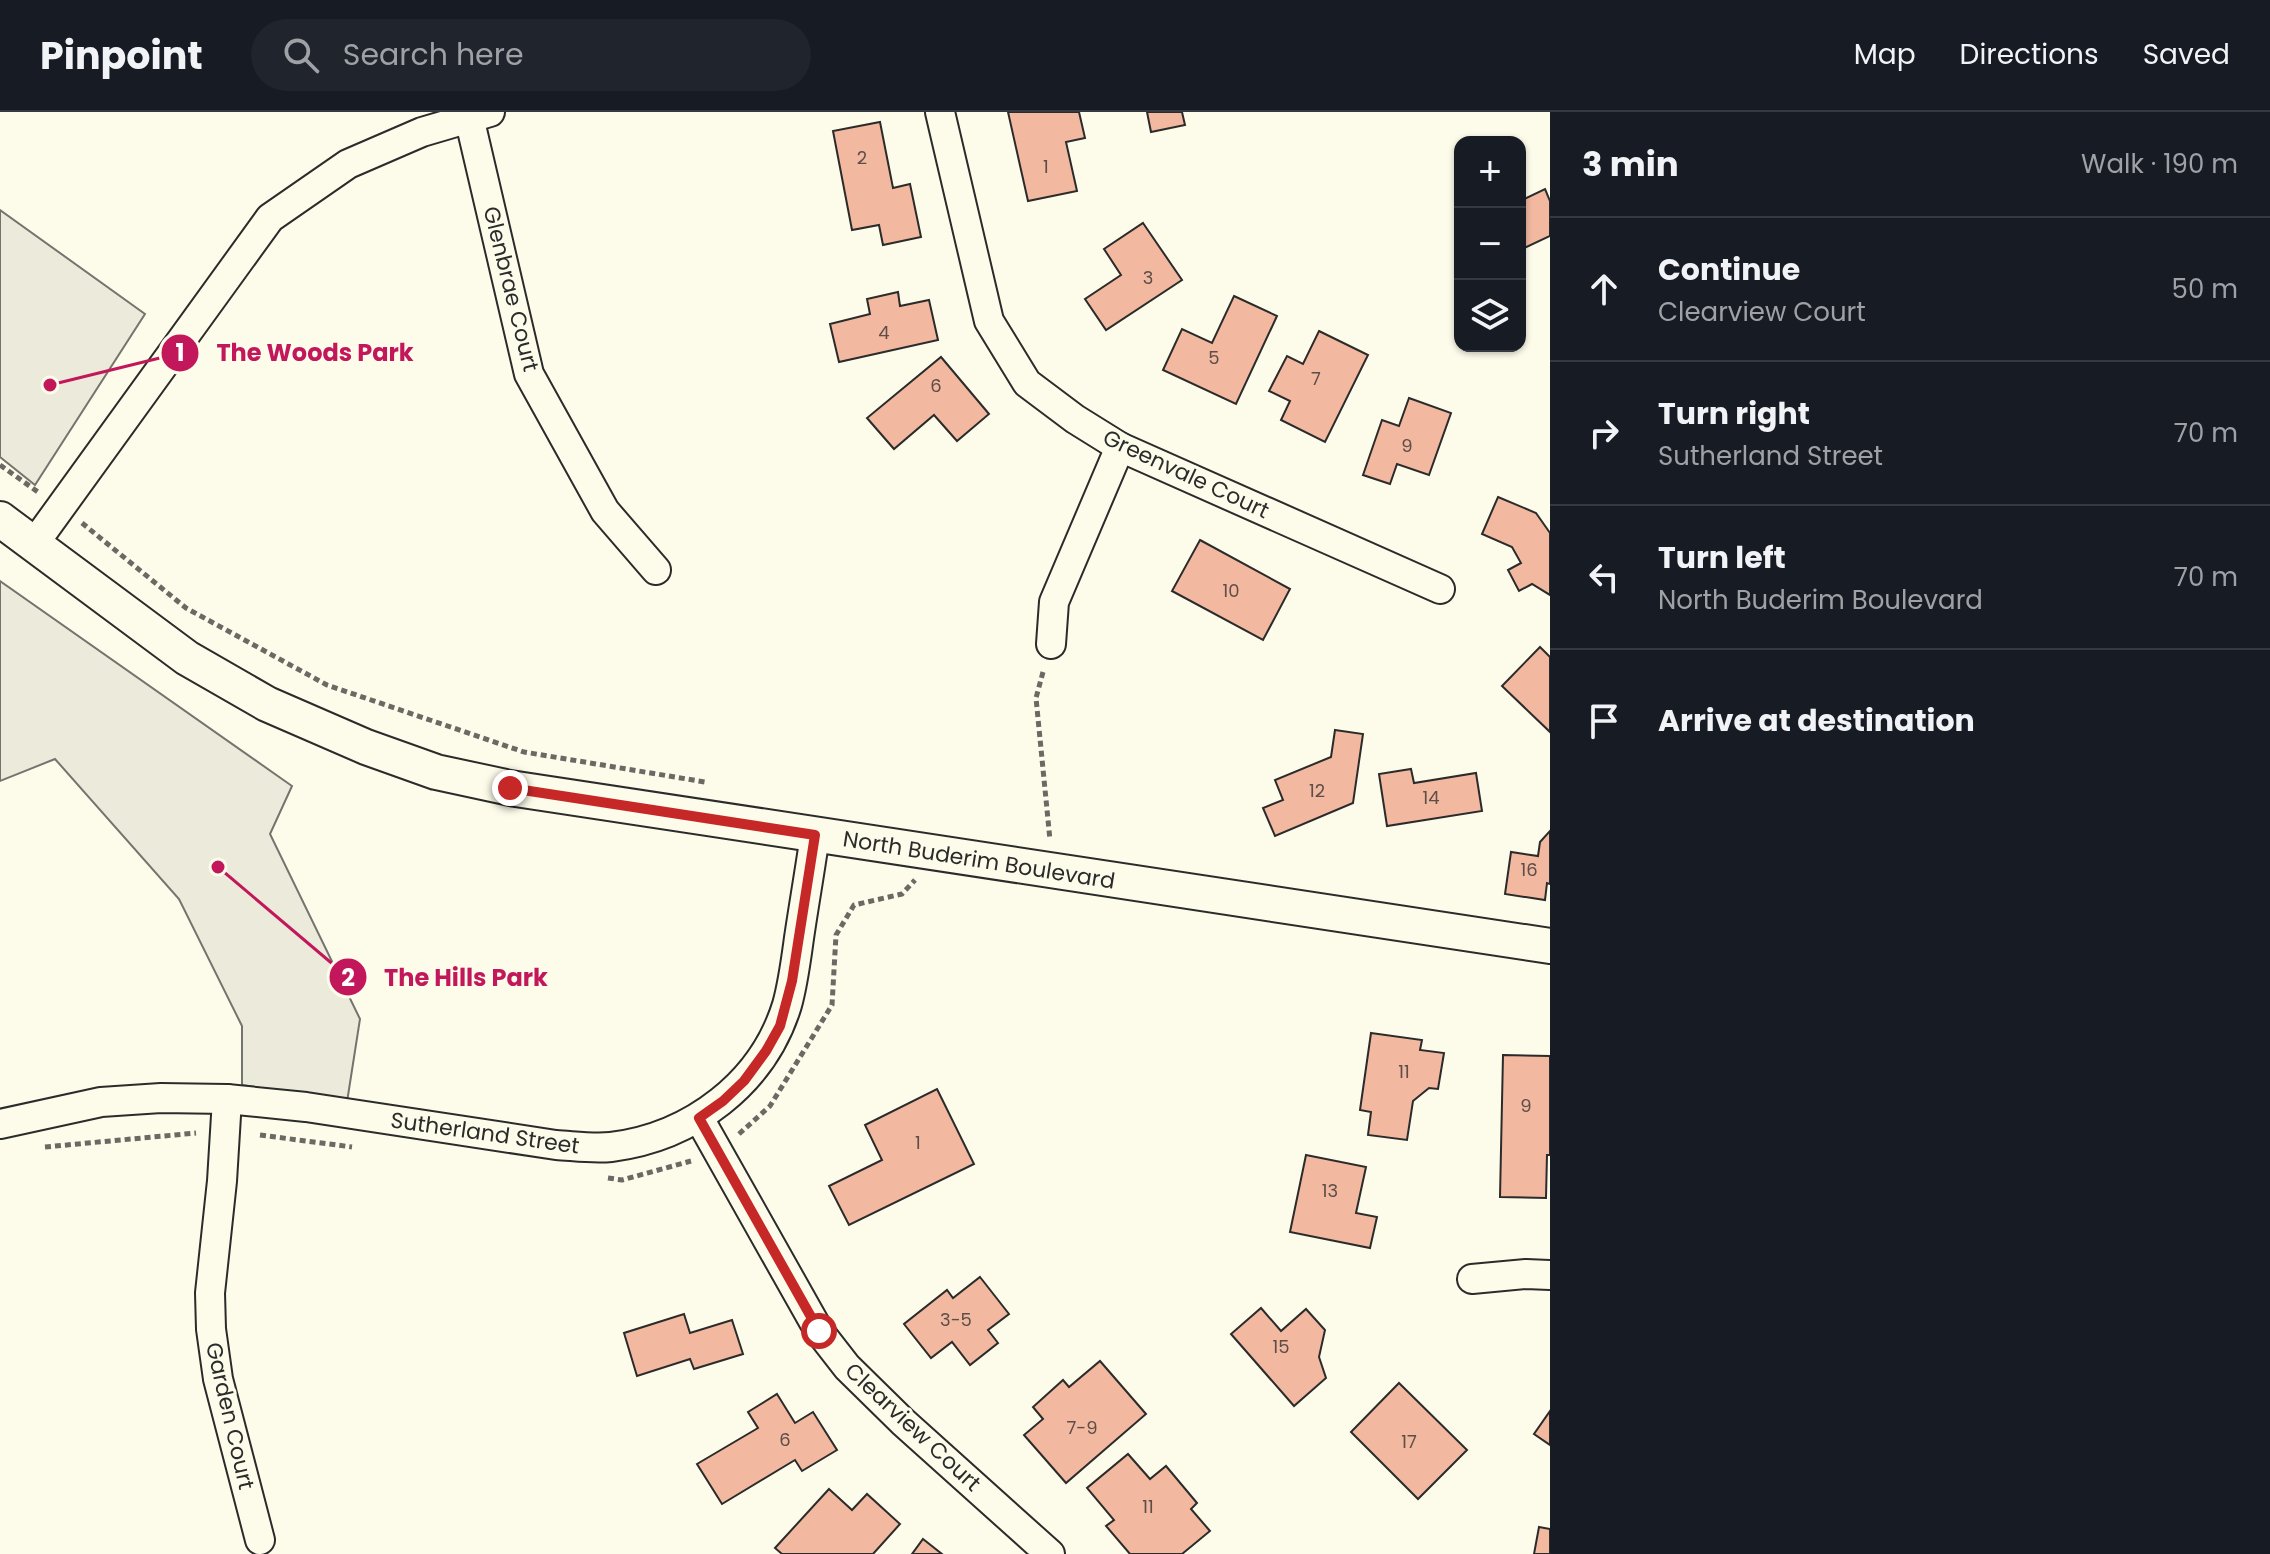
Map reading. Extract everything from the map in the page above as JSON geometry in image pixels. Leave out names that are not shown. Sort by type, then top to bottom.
[{"type":"street","name":"Greenvale Court","points":[[940,112],[989,321],[1027,383],[1075,419],[1120,447],[1440,589]]},
{"type":"street","points":[[34,544],[270,218],[348,164],[422,132],[479,115]]},
{"type":"street","name":"Glenbrae Court","points":[[479,115],[529,374],[605,511],[656,570]]},
{"type":"street","points":[[1051,644],[1054,602],[1120,447]]},
{"type":"street","name":"North Buderim Boulevard","points":[[0,519],[187,658],[267,704],[366,747],[436,772],[510,788],[815,835],[917,867],[1054,871],[1550,946]]},
{"type":"street","name":"Sutherland Street","points":[[0,1124],[101,1102],[161,1098],[227,1099],[306,1107],[592,1148],[632,1143],[670,1131],[699,1118],[744,1081],[780,1026],[792,981],[815,835]]},
{"type":"street","name":"Garden Court","points":[[227,1099],[224,1165],[210,1293],[211,1329],[218,1379],[260,1540]]},
{"type":"street","name":"Clearview Court","points":[[699,1118],[819,1331],[847,1367],[903,1422],[1050,1554]]},
{"type":"street","points":[[1472,1279],[1550,1275]]},
{"type":"path","points":[[0,465],[97,534],[186,608],[327,685],[524,752],[714,783]]},
{"type":"path","points":[[1051,644],[1036,698],[1054,871]]},
{"type":"path","points":[[737,1135],[770,1106],[832,1005],[836,935],[854,905],[902,894],[917,867]]},
{"type":"path","points":[[38,1147],[196,1133]]},
{"type":"shaded area","points":[[0,210],[145,314],[35,485],[0,457]]},
{"type":"shaded area","points":[[0,581],[292,786],[270,834],[360,1019],[347,1102],[242,1085],[242,1026],[179,899],[55,759],[0,781]]},
{"type":"building","points":[[1008,112],[1079,112],[1085,138],[1066,142],[1077,191],[1028,201]]},
{"type":"building","points":[[1147,112],[1182,112],[1185,125],[1151,132]]},
{"type":"building","points":[[880,122],[893,188],[910,184],[921,237],[883,245],[879,225],[852,230],[833,131]]},
{"type":"building","points":[[1545,189],[1550,201],[1550,236],[1526,247],[1526,208],[1526,198]]},
{"type":"building","points":[[1143,223],[1182,280],[1106,330],[1085,299],[1121,275],[1104,249]]},
{"type":"building","points":[[898,292],[900,306],[929,300],[938,340],[839,362],[830,324],[870,314],[867,299]]},
{"type":"building","points":[[1234,296],[1277,316],[1236,404],[1163,370],[1182,329],[1212,343]]},
{"type":"building","points":[[1319,331],[1368,355],[1325,442],[1281,420],[1290,401],[1269,391],[1287,356],[1303,364]]},
{"type":"building","points":[[941,357],[989,414],[957,441],[934,415],[894,449],[867,418]]},
{"type":"building","points":[[1409,398],[1451,413],[1429,475],[1397,464],[1390,484],[1363,475],[1382,420],[1399,426]]},
{"type":"building","points":[[1498,497],[1536,513],[1550,533],[1550,595],[1532,584],[1519,591],[1508,570],[1521,563],[1512,547],[1482,534]]},
{"type":"building","points":[[1200,540],[1290,589],[1263,640],[1172,591]]},
{"type":"building","points":[[1540,647],[1550,657],[1550,732],[1502,686]]},
{"type":"building","points":[[1335,730],[1363,734],[1353,803],[1275,836],[1263,808],[1283,800],[1275,780],[1331,757]]},
{"type":"building","points":[[1411,769],[1414,783],[1476,773],[1482,811],[1387,826],[1379,774]]},
{"type":"building","points":[[1550,831],[1550,884],[1547,883],[1545,900],[1505,894],[1511,852],[1538,856],[1540,842]]},
{"type":"building","points":[[1371,1033],[1422,1040],[1420,1050],[1444,1053],[1438,1089],[1429,1088],[1413,1101],[1407,1140],[1368,1135],[1371,1112],[1360,1110]]},
{"type":"building","points":[[1503,1055],[1550,1056],[1550,1155],[1547,1155],[1546,1198],[1500,1197]]},
{"type":"building","points":[[937,1089],[974,1164],[849,1225],[829,1186],[882,1160],[865,1125]]},
{"type":"building","points":[[1306,1155],[1366,1167],[1356,1213],[1377,1217],[1370,1248],[1290,1232]]},
{"type":"building","points":[[980,1277],[1009,1314],[988,1330],[998,1343],[970,1365],[952,1342],[931,1358],[904,1324],[947,1290],[953,1298]]},
{"type":"building","points":[[1261,1308],[1281,1331],[1306,1309],[1325,1330],[1319,1357],[1326,1378],[1294,1406],[1231,1334]]},
{"type":"building","points":[[684,1314],[690,1333],[732,1320],[743,1354],[694,1369],[690,1359],[637,1376],[624,1333]]},
{"type":"building","points":[[1100,1361],[1146,1414],[1066,1483],[1024,1435],[1043,1419],[1033,1407],[1063,1380],[1069,1387]]},
{"type":"building","points":[[1399,1383],[1467,1450],[1418,1499],[1351,1432]]},
{"type":"building","points":[[777,1394],[795,1423],[813,1412],[837,1450],[802,1471],[795,1460],[722,1504],[697,1464],[758,1428],[748,1412]]},
{"type":"building","points":[[1550,1411],[1550,1445],[1534,1434]]},
{"type":"building","points":[[1128,1454],[1150,1479],[1166,1466],[1197,1503],[1191,1509],[1210,1531],[1182,1554],[1130,1554],[1106,1526],[1114,1520],[1087,1488]]},
{"type":"building","points":[[829,1489],[852,1510],[867,1494],[900,1524],[873,1554],[782,1554],[775,1548]]},
{"type":"building","points":[[1539,1527],[1550,1529],[1550,1554],[1534,1554]]},
{"type":"building","points":[[923,1539],[942,1554],[912,1554]]},
{"type":"place","name":"The Woods Park","points":[[50,385]]},
{"type":"place","name":"The Hills Park","points":[[218,867]]},
{"type":"route","points":[[510,788],[815,835],[792,981],[780,1026],[744,1081],[699,1118],[819,1331]]}]
